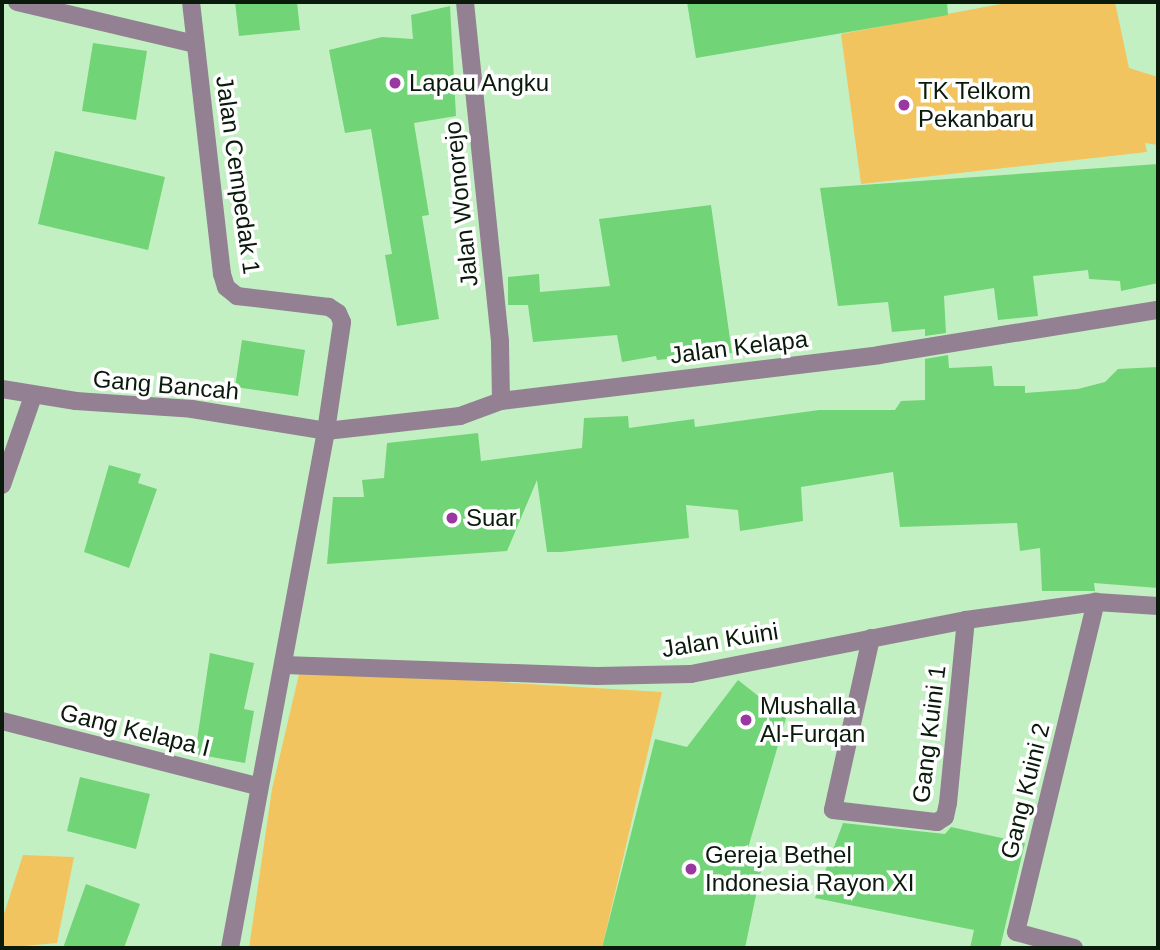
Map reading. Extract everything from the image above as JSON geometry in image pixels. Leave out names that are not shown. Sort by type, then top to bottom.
[{"type":"street","points":[[17,2],[195,44]]},
{"type":"street","name":"Jalan Cempedak 1","points":[[191,2],[226,287],[237,296],[329,307],[342,322],[326,431]]},
{"type":"street","name":"Jalan Wonorejo","points":[[465,2],[500,341],[502,401]]},
{"type":"street","name":"Jalan Kelapa","points":[[326,431],[460,416],[502,401],[879,355],[1158,310]]},
{"type":"street","name":"Gang Bancah","points":[[2,389],[33,396],[192,409],[326,431]]},
{"type":"street","points":[[2,485],[33,396]]},
{"type":"street","points":[[229,948],[257,786],[284,665],[326,431]]},
{"type":"street","name":"Jalan Kuini","points":[[284,665],[597,676],[691,674],[966,620],[1096,602],[1158,606]]},
{"type":"street","name":"Gang Kuini 2","points":[[1074,948],[1016,932],[1096,602]]},
{"type":"street","name":"Gang Kuini 1","points":[[871,638],[833,810],[937,822],[945,817],[948,803],[966,620]]},
{"type":"street","name":"Gang Kelapa I","points":[[2,721],[257,786]]},
{"type":"shaded area","points":[[1011,2],[1115,2],[1129,68],[1158,77],[1158,145],[1145,143],[1147,152],[861,184],[841,34]]},
{"type":"shaded area","points":[[300,670],[662,692],[602,948],[249,948],[272,789]]},
{"type":"shaded area","points":[[23,855],[74,857],[57,943],[2,948],[2,920]]},
{"type":"building","points":[[235,2],[297,2],[300,30],[239,36]]},
{"type":"building","points":[[687,2],[947,2],[948,15],[696,58]]},
{"type":"building","points":[[450,6],[456,116],[414,123],[429,215],[422,216],[439,319],[397,326],[385,255],[392,254],[371,129],[345,133],[329,50],[382,37],[413,39],[411,15]]},
{"type":"building","points":[[93,43],[147,51],[136,120],[82,111]]},
{"type":"building","points":[[55,151],[165,177],[148,250],[38,224]]},
{"type":"building","points":[[1158,164],[1158,283],[1121,291],[1120,281],[1089,279],[1088,270],[1033,276],[1038,316],[998,320],[994,288],[944,296],[946,333],[925,336],[925,329],[892,332],[888,302],[838,306],[820,188]]},
{"type":"building","points":[[711,205],[732,353],[657,360],[656,356],[622,362],[617,335],[533,342],[528,305],[508,305],[508,277],[539,274],[540,292],[610,286],[599,219]]},
{"type":"building","points":[[242,340],[305,350],[298,396],[235,387]]},
{"type":"building","points":[[948,355],[949,368],[992,366],[994,386],[1025,386],[1025,393],[1078,389],[1105,382],[1118,369],[1158,367],[1158,588],[1094,583],[1095,591],[1042,591],[1040,548],[1020,551],[1017,523],[900,527],[893,472],[801,487],[803,521],[740,531],[738,510],[686,505],[689,538],[561,552],[547,552],[537,480],[507,551],[327,564],[333,497],[364,497],[362,480],[384,478],[387,443],[478,433],[481,461],[582,448],[584,418],[628,416],[629,428],[694,419],[695,427],[819,410],[895,410],[901,401],[925,400],[925,359]]},
{"type":"building","points":[[109,465],[141,474],[138,483],[157,489],[129,568],[84,552]]},
{"type":"building","points":[[210,653],[254,663],[244,709],[254,711],[245,763],[195,754]]},
{"type":"building","points":[[738,680],[786,718],[748,848],[765,852],[745,948],[602,948],[655,739],[687,747]]},
{"type":"building","points":[[80,777],[150,794],[136,849],[67,831]]},
{"type":"building","points":[[843,823],[945,834],[951,827],[1025,843],[1000,948],[970,948],[974,930],[815,898]]},
{"type":"building","points":[[86,884],[140,904],[124,948],[63,948]]},
{"type":"place","name":"Lapau Angku","points":[[395,83]]},
{"type":"place","name":"TK Telkom Pekanbaru","points":[[904,105]]},
{"type":"place","name":"Suar","points":[[452,518]]},
{"type":"place","name":"Mushalla Al-Furqan","points":[[746,720]]},
{"type":"place","name":"Gereja Bethel Indonesia Rayon XI","points":[[691,869]]}]
